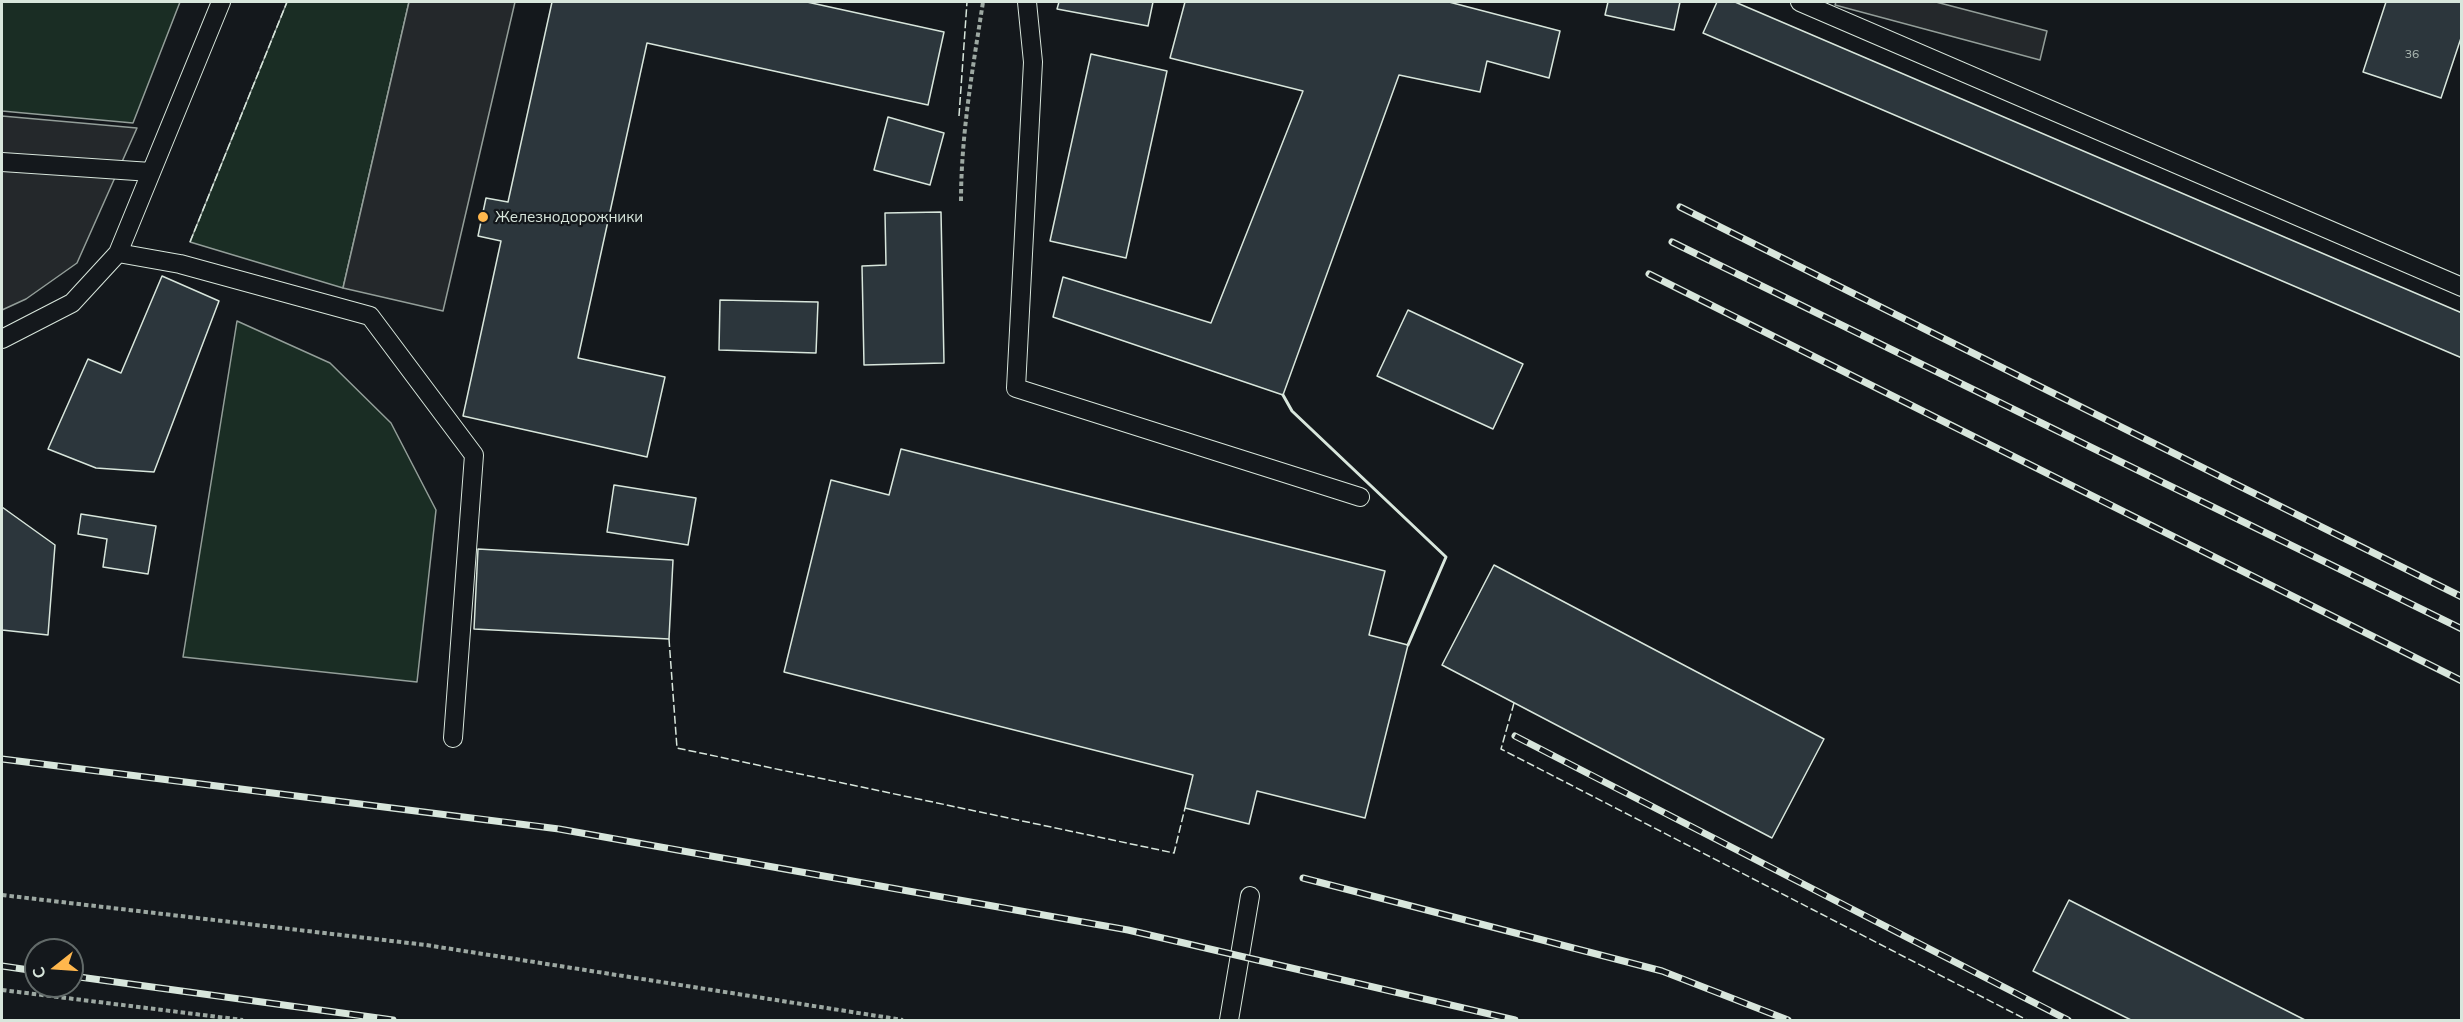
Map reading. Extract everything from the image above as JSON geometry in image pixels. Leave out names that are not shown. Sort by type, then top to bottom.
[{"type":"lane","points":[[2,339],[72,303],[118,253],[221,2]]},
{"type":"lane","points":[[1026,2],[1033,62],[1016,388],[1360,497]]},
{"type":"lane","points":[[1800,2],[2462,286]]},
{"type":"lane","points":[[2,162],[151,172]]},
{"type":"lane","points":[[118,253],[180,264],[370,316],[474,455],[453,738]]},
{"type":"lane","points":[[1228,1020],[1250,896]]},
{"type":"path","points":[[961,201],[963,150],[983,2]]},
{"type":"path","points":[[2,895],[426,945],[903,1020]]},
{"type":"path","points":[[2,990],[243,1020]]},
{"type":"green space","points":[[2,2],[180,2],[133,123],[2,111]]},
{"type":"green space","points":[[287,2],[409,2],[343,288],[190,242]]},
{"type":"green space","points":[[237,321],[330,363],[391,423],[436,510],[417,682],[183,657]]},
{"type":"shaded area","points":[[409,2],[515,2],[443,311],[343,288]]},
{"type":"shaded area","points":[[1836,2],[1936,2],[2047,31],[2040,60],[1835,5]]},
{"type":"shaded area","points":[[2,116],[137,128],[77,263],[26,299],[2,310]]},
{"type":"building","points":[[552,2],[807,2],[944,32],[928,105],[647,43],[578,358],[665,377],[647,457],[463,416],[501,241],[478,236],[486,198],[508,202]]},
{"type":"building","points":[[1059,2],[1153,2],[1148,26],[1057,9]]},
{"type":"building","points":[[1185,2],[1449,2],[1560,31],[1549,78],[1487,61],[1480,92],[1399,75],[1283,395],[1053,317],[1063,277],[1211,323],[1303,91],[1170,58]]},
{"type":"building","points":[[1608,2],[1680,2],[1674,30],[1605,15]]},
{"type":"building","points":[[1717,2],[1735,2],[2462,313],[2462,358],[1703,33]]},
{"type":"building","points":[[2386,2],[2462,2],[2462,35],[2441,98],[2363,72]]},
{"type":"building","points":[[1091,54],[1167,71],[1126,258],[1050,241]]},
{"type":"building","points":[[888,117],[944,133],[930,185],[874,170]]},
{"type":"building","points":[[941,212],[944,363],[864,365],[862,266],[886,265],[885,213]]},
{"type":"building","points":[[162,276],[219,301],[154,472],[96,468],[48,449],[88,359],[121,373]]},
{"type":"building","points":[[720,300],[818,302],[816,353],[719,350]]},
{"type":"building","points":[[1408,310],[1523,364],[1493,429],[1377,376]]},
{"type":"building","points":[[901,449],[1385,571],[1369,635],[1408,645],[1365,818],[1257,791],[1249,824],[1185,808],[1193,775],[784,672],[831,480],[889,495]]},
{"type":"building","points":[[614,485],[696,498],[688,545],[607,532]]},
{"type":"building","points":[[2,507],[55,545],[48,635],[2,630]]},
{"type":"building","points":[[81,514],[156,526],[148,574],[103,567],[107,539],[78,534]]},
{"type":"building","points":[[478,549],[673,560],[669,639],[474,629]]},
{"type":"building","points":[[1494,565],[1824,739],[1772,838],[1442,665]]},
{"type":"building","points":[[2069,900],[2305,1020],[2131,1020],[2033,971]]},
{"type":"railway","points":[[1680,207],[2462,597]]},
{"type":"railway","points":[[1672,242],[2462,629]]},
{"type":"railway","points":[[1649,274],[2462,681]]},
{"type":"railway","points":[[1515,736],[2068,1020]]},
{"type":"railway","points":[[2,759],[559,829],[1128,930],[1515,1020]]},
{"type":"railway","points":[[1303,878],[1662,971],[1788,1020]]},
{"type":"railway","points":[[2,966],[24,969]]},
{"type":"railway","points":[[84,978],[393,1020]]},
{"type":"fence","points":[[190,242],[287,2]]},
{"type":"fence","points":[[959,116],[967,2]]},
{"type":"fence","points":[[669,639],[677,748],[1174,853],[1185,808]]},
{"type":"fence","points":[[1514,703],[1501,749],[2027,1020]]},
{"type":"wall","points":[[1283,395],[1292,411],[1446,557],[1408,645]]},
{"type":"place","name":"Железнодорожники","points":[[483,217]]}]
